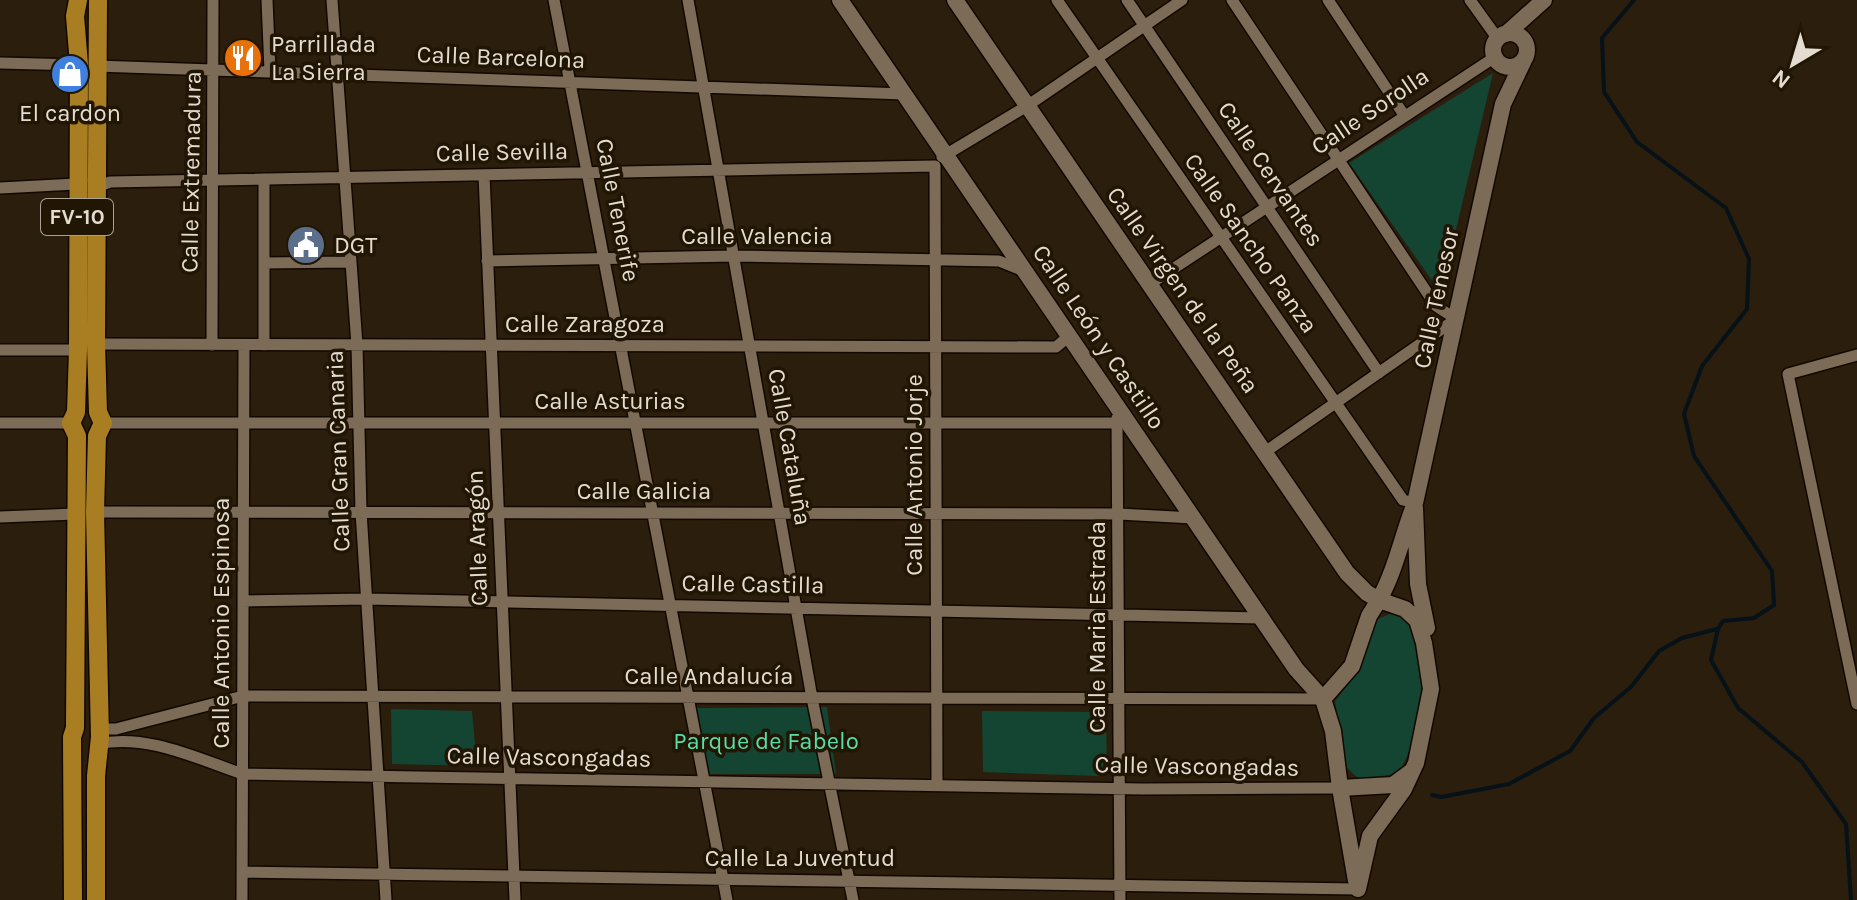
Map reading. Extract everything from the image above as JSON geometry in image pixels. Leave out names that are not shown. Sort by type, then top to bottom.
[{"type":"main road","name":"FV-10","points":[[88,6],[87,66],[76,193],[87,347],[99,424],[95,512],[98,736],[96,900]]},
{"type":"main road","name":"FV-10","points":[[73,900],[75,424],[87,347],[97,177],[87,66]]},
{"type":"main road","points":[[83,408],[99,424],[91,439],[75,424],[83,408]]},
{"type":"main road","points":[[74,737],[90,723],[98,736]]},
{"type":"street","name":"Calle Extremadura","points":[[212,345],[213,0]]},
{"type":"street","points":[[267,0],[270,71]]},
{"type":"street","name":"Calle Gran Canaria","points":[[332,0],[357,345],[361,512],[386,900]]},
{"type":"street","name":"Calle Tenerife","points":[[554,0],[727,900]]},
{"type":"street","name":"Calle Cataluña","points":[[688,0],[812,698],[853,900]]},
{"type":"street","name":"Calle León y Castillo","points":[[840,0],[904,94],[940,160],[1024,271],[1296,669],[1323,699]]},
{"type":"street","name":"Calle Virgen de la Peña","points":[[955,0],[1355,581],[1379,600],[1405,609],[1417,620],[1430,679]]},
{"type":"street","name":"Calle Sancho Panza","points":[[1057,0],[1403,500],[1415,503]]},
{"type":"street","name":"Calle Cervantes","points":[[1127,0],[1379,373]]},
{"type":"street","points":[[940,160],[1027,106],[1182,0]]},
{"type":"street","points":[[1232,0],[1436,306],[1456,319],[1265,452]]},
{"type":"street","points":[[1328,0],[1404,115]]},
{"type":"street","points":[[1470,0],[1502,36],[1519,36],[1525,55],[1510,67],[1496,59],[1493,48],[1502,36],[1538,4]]},
{"type":"street","name":"Calle Tenesor","points":[[1323,699],[1352,666],[1369,616],[1395,569],[1401,538],[1415,503],[1503,104],[1525,55],[1538,4]]},
{"type":"street","name":"Calle Sorolla","points":[[1150,284],[1404,115],[1496,59]]},
{"type":"street","name":"Calle Tenesor","points":[[1496,59],[1503,104]]},
{"type":"street","name":"Calle Barcelona","points":[[0,63],[904,94]]},
{"type":"street","name":"Calle Sevilla","points":[[97,177],[211,180],[587,173],[940,160]]},
{"type":"street","name":"Calle Antonio Jorje","points":[[937,785],[935,261],[940,160]]},
{"type":"street","name":"Calle Aragón","points":[[484,175],[515,900]]},
{"type":"street","points":[[76,193],[97,177]]},
{"type":"street","points":[[0,188],[76,193],[97,177]]},
{"type":"street","points":[[264,179],[264,345]]},
{"type":"street","name":"Calle Valencia","points":[[487,261],[734,256],[999,261],[1024,271]]},
{"type":"street","points":[[264,263],[350,262]]},
{"type":"street","name":"Calle Zaragoza","points":[[0,350],[212,345],[1056,347],[1069,336]]},
{"type":"street","name":"Calle Antonio Espinosa","points":[[242,900],[244,345]]},
{"type":"street","points":[[1857,355],[1788,374],[1857,704]]},
{"type":"street","name":"Calle Maria Estrada","points":[[1114,402],[1119,423],[1120,900]]},
{"type":"street","points":[[0,423],[75,424]]},
{"type":"street","name":"Calle Asturias","points":[[99,424],[1119,423]]},
{"type":"street","name":"Calle Tenesor","points":[[1415,503],[1418,584],[1431,643],[1430,679]]},
{"type":"street","name":"Calle Galicia","points":[[95,512],[1119,514],[1193,518]]},
{"type":"street","points":[[0,517],[75,514]]},
{"type":"street","points":[[1355,581],[1366,586],[1378,583],[1385,576],[1401,538]]},
{"type":"street","name":"Calle Castilla","points":[[243,601],[367,599],[1262,618]]},
{"type":"street","points":[[1293,700],[1300,688],[1296,669]]},
{"type":"street","points":[[1359,894],[1370,836],[1404,789],[1412,771],[1427,723],[1430,679]]},
{"type":"street","name":"Calle Andalucía","points":[[98,736],[243,696],[1323,699]]},
{"type":"street","points":[[1323,699],[1333,731],[1359,894]]},
{"type":"street","name":"Calle Vascongadas","points":[[98,736],[147,744],[243,774],[831,784],[1340,788]]},
{"type":"street","points":[[1340,788],[1393,785],[1412,771]]},
{"type":"street","name":"Calle La Juventud","points":[[242,872],[723,880],[849,879],[1359,894]]},
{"type":"green space","points":[[1493,73],[1441,293],[1349,163]]},
{"type":"green space","points":[[1395,612],[1411,622],[1421,655],[1417,723],[1405,761],[1396,774],[1359,779],[1346,767],[1335,701],[1357,673],[1375,620]]},
{"type":"green space","name":"Parque de Fabelo","points":[[827,707],[836,774],[708,774],[696,708]]},
{"type":"green space","points":[[391,709],[472,711],[477,766],[392,764]]},
{"type":"green space","points":[[982,711],[1106,712],[1107,772],[1099,776],[983,772]]},
{"type":"waterway","points":[[1634,0],[1602,38],[1604,92],[1637,142],[1726,208],[1749,259],[1747,309],[1702,366],[1684,414],[1694,456],[1772,571],[1774,605],[1754,618],[1723,621],[1718,629],[1711,660],[1738,708],[1802,762],[1846,824],[1851,900]]},
{"type":"waterway","points":[[1432,795],[1441,797],[1509,784],[1570,751],[1594,718],[1631,687],[1659,651],[1682,638],[1717,629]]},
{"type":"place","name":"Parrillada La Sierra","points":[[243,58]]},
{"type":"place","name":"El cardon","points":[[70,74]]},
{"type":"place","name":"DGT","points":[[306,245]]}]
